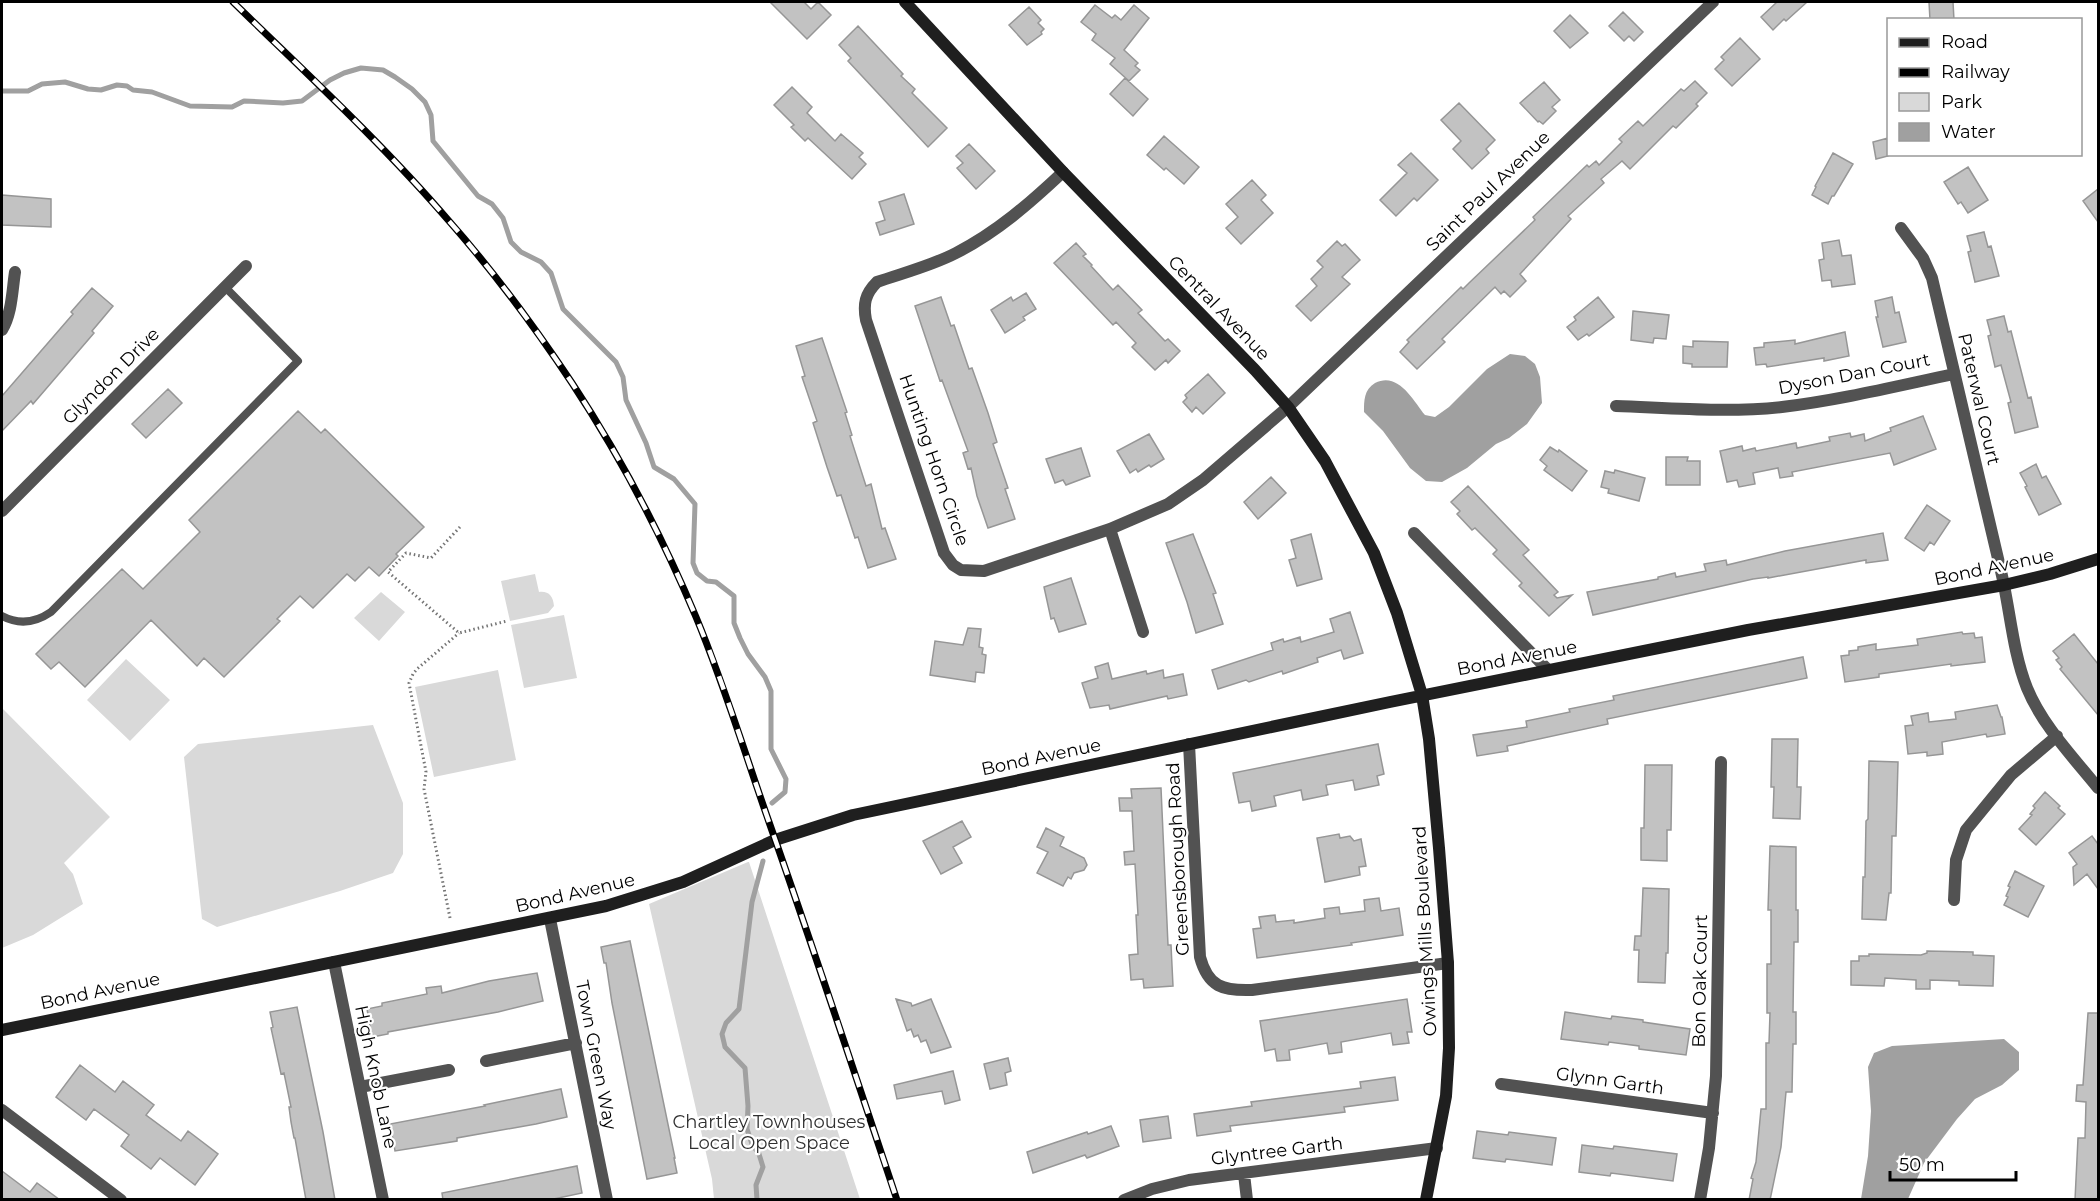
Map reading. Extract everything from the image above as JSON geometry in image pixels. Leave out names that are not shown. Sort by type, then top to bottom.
[{"type":"street","name":"Central Avenue","points":[[905,2],[1063,172],[1288,407],[1325,460],[1374,553],[1397,613],[1422,695]]},
{"type":"street","name":"Saint Paul Avenue","points":[[1288,407],[1713,2]]},
{"type":"street","name":"Hunting Horn Circle","points":[[1063,172],[1022,210],[984,237],[954,254],[877,282],[865,297],[866,320],[944,553],[953,565],[961,570],[984,571],[1110,529],[1168,504],[1203,480],[1288,407]]},
{"type":"street","name":"Paterwal Court","points":[[1901,228],[1923,258],[1932,278],[2004,585],[2019,662],[2027,687],[2037,709],[2098,788]]},
{"type":"street","name":"Glyndon Drive","points":[[2,512],[246,266]]},
{"type":"street","points":[[2,330],[10,309],[15,272]]},
{"type":"street","name":"Dyson Dan Court","points":[[1616,406],[1732,410],[1781,407],[1828,401],[1954,374]]},
{"type":"street","points":[[1110,529],[1143,632]]},
{"type":"street","points":[[1414,533],[1548,670]]},
{"type":"street","name":"Bond Avenue","points":[[2,1030],[606,906],[682,882],[776,840],[836,819],[1422,695],[1835,614],[2004,585],[2098,559]]},
{"type":"street","name":"Owings Mills Boulevard","points":[[1422,695],[1433,776],[1448,963],[1449,1048],[1446,1096],[1426,1200]]},
{"type":"street","points":[[1954,900],[1956,860],[1966,830],[2011,775],[2056,736]]},
{"type":"street","name":"Greensborough Road","points":[[1189,744],[1200,957],[1203,969],[1210,980],[1223,988],[1237,991],[1252,990],[1448,963]]},
{"type":"street","name":"Bon Oak Court","points":[[1700,1200],[1713,1113],[1719,1026],[1721,762]]},
{"type":"street","name":"Town Green Way","points":[[550,919],[607,1200]]},
{"type":"street","name":"High Knob Lane","points":[[334,962],[383,1200]]},
{"type":"street","points":[[486,1061],[576,1043]]},
{"type":"street","points":[[360,1087],[449,1070]]},
{"type":"street","name":"Glynn Garth","points":[[1501,1084],[1713,1113]]},
{"type":"street","points":[[2,1110],[122,1200]]},
{"type":"street","name":"Glyntree Garth","points":[[1124,1200],[1152,1189],[1189,1180],[1437,1148]]},
{"type":"street","points":[[1244,1174],[1247,1200]]},
{"type":"lane","points":[[2,616],[19,622],[31,622],[51,612],[298,361],[225,287]]},
{"type":"path","points":[[459,633],[388,572],[406,553],[431,558],[460,527]]},
{"type":"path","points":[[450,918],[424,789],[426,772],[409,683],[413,674],[459,633],[507,621]]},
{"type":"green space","points":[[535,574],[539,592],[550,595],[554,606],[548,613],[510,621],[501,581]]},
{"type":"green space","points":[[381,592],[405,612],[379,641],[354,618]]},
{"type":"green space","points":[[564,615],[577,678],[524,688],[511,625]]},
{"type":"green space","points":[[126,659],[170,700],[130,741],[87,700]]},
{"type":"green space","points":[[498,670],[516,760],[434,777],[415,687]]},
{"type":"green space","points":[[2,708],[110,817],[64,863],[73,874],[83,904],[33,935],[2,948]]},
{"type":"green space","points":[[373,725],[403,803],[403,854],[393,873],[217,927],[202,919],[184,757],[198,744]]},
{"type":"green space","name":"Chartley Townhouses Local Open Space","points":[[749,862],[860,1199],[714,1199],[712,1179],[649,904]]},
{"type":"water","points":[[1510,354],[1525,356],[1535,364],[1540,377],[1542,403],[1527,424],[1509,438],[1496,444],[1467,468],[1442,482],[1426,481],[1410,468],[1383,431],[1364,412],[1367,392],[1375,383],[1383,380],[1398,384],[1410,395],[1425,415],[1435,417],[1449,407],[1487,369]]},
{"type":"water","points":[[2004,1039],[2019,1052],[2019,1070],[2002,1085],[1975,1099],[1957,1119],[1924,1163],[1908,1199],[1861,1199],[1868,1156],[1871,1111],[1868,1067],[1874,1053],[1892,1046]]},
{"type":"building","points":[[770,2],[804,2],[811,9],[818,2],[831,15],[807,39]]},
{"type":"building","points":[[1777,2],[1807,2],[1773,30],[1761,17]]},
{"type":"building","points":[[1929,2],[1953,2],[1954,18],[1930,18]]},
{"type":"building","points":[[1095,5],[1112,18],[1115,15],[1121,20],[1134,5],[1149,18],[1124,50],[1138,63],[1135,66],[1140,70],[1129,81],[1110,64],[1115,58],[1092,40],[1096,34],[1081,22]]},
{"type":"building","points":[[1029,7],[1041,20],[1038,23],[1044,29],[1042,34],[1027,45],[1009,25]]},
{"type":"building","points":[[1623,12],[1643,32],[1634,41],[1629,36],[1624,41],[1609,26]]},
{"type":"building","points":[[1570,15],[1588,33],[1570,48],[1554,31]]},
{"type":"building","points":[[858,26],[903,74],[901,76],[915,89],[912,93],[947,128],[928,147],[848,61],[851,58],[839,45]]},
{"type":"building","points":[[1740,38],[1760,59],[1732,86],[1715,69],[1724,60],[1721,57]]},
{"type":"building","points":[[1125,78],[1148,99],[1133,116],[1110,94]]},
{"type":"building","points":[[1695,81],[1707,93],[1696,104],[1698,106],[1676,128],[1673,126],[1630,169],[1622,161],[1601,179],[1604,183],[1568,216],[1571,219],[1520,274],[1526,281],[1510,297],[1504,291],[1501,294],[1495,287],[1442,339],[1445,342],[1417,369],[1400,352],[1409,342],[1407,340],[1535,220],[1533,217],[1587,165],[1589,167],[1596,161],[1599,165],[1622,142],[1619,139],[1638,121],[1643,126],[1681,89],[1684,91]]},
{"type":"building","points":[[1544,82],[1560,100],[1552,107],[1556,111],[1543,124],[1538,122],[1520,103]]},
{"type":"building","points":[[792,87],[812,107],[807,113],[835,141],[841,134],[863,153],[859,157],[866,164],[852,179],[808,138],[805,141],[791,127],[794,125],[774,105]]},
{"type":"building","points":[[1459,103],[1495,140],[1486,149],[1489,153],[1472,169],[1453,149],[1461,141],[1441,120]]},
{"type":"building","points":[[1164,136],[1199,167],[1184,184],[1147,155]]},
{"type":"building","points":[[1887,138],[1888,156],[1876,159],[1873,142]]},
{"type":"building","points":[[969,144],[995,171],[976,189],[957,168],[963,163],[956,156]]},
{"type":"building","points":[[1411,153],[1438,180],[1417,201],[1414,198],[1396,216],[1380,200],[1407,173],[1398,165]]},
{"type":"building","points":[[1833,153],[1853,164],[1828,204],[1812,195]]},
{"type":"building","points":[[1968,167],[1988,200],[1968,213],[1961,202],[1958,204],[1944,182]]},
{"type":"building","points":[[1252,180],[1266,195],[1261,200],[1273,213],[1241,244],[1226,228],[1238,217],[1226,204]]},
{"type":"building","points":[[2098,189],[2098,222],[2083,201]]},
{"type":"building","points":[[904,194],[914,224],[880,235],[876,223],[885,220],[879,202]]},
{"type":"building","points":[[2,195],[51,199],[51,227],[2,225]]},
{"type":"building","points":[[1984,232],[1988,247],[1991,246],[1999,276],[1975,282],[1967,236]]},
{"type":"building","points":[[1839,240],[1842,256],[1851,255],[1855,284],[1832,287],[1831,280],[1822,281],[1819,260],[1824,259],[1822,243]]},
{"type":"building","points":[[1337,241],[1342,246],[1345,244],[1360,260],[1342,277],[1350,284],[1311,321],[1296,306],[1317,286],[1311,279],[1323,267],[1317,261]]},
{"type":"building","points":[[1076,243],[1086,254],[1083,256],[1113,290],[1118,285],[1142,310],[1138,313],[1165,341],[1168,339],[1180,351],[1168,363],[1166,360],[1155,370],[1132,347],[1136,343],[1116,322],[1113,325],[1054,263]]},
{"type":"building","points":[[92,288],[113,306],[92,331],[94,333],[33,404],[31,401],[2,431],[2,396],[73,314],[71,312]]},
{"type":"building","points":[[1026,293],[1036,309],[1023,317],[1025,320],[1005,333],[991,310],[1011,297],[1013,301]]},
{"type":"building","points":[[941,297],[951,326],[954,325],[969,369],[972,368],[988,413],[997,442],[993,444],[1008,488],[1005,489],[1015,519],[988,528],[977,496],[971,468],[968,469],[963,453],[968,451],[942,380],[940,381],[915,306]]},
{"type":"building","points":[[1598,297],[1614,317],[1589,336],[1587,334],[1578,340],[1567,327],[1576,320],[1574,317]]},
{"type":"building","points":[[1892,297],[1895,313],[1899,312],[1906,342],[1883,347],[1875,301]]},
{"type":"building","points":[[1633,311],[1669,315],[1666,339],[1654,338],[1653,343],[1631,340]]},
{"type":"building","points":[[2004,316],[2008,332],[2011,331],[2038,427],[2015,433],[2008,403],[2011,402],[2001,365],[1995,367],[1988,336],[1991,335],[1987,320]]},
{"type":"building","points":[[1845,332],[1849,356],[1767,367],[1766,364],[1756,365],[1754,348],[1764,347],[1764,343],[1795,340],[1795,344]]},
{"type":"building","points":[[822,338],[847,412],[845,413],[852,435],[850,436],[866,486],[871,484],[882,529],[885,528],[896,559],[868,568],[841,495],[837,496],[813,423],[817,421],[802,377],[805,376],[796,346]]},
{"type":"building","points":[[1693,341],[1728,342],[1727,367],[1692,367],[1692,364],[1683,363],[1683,346],[1693,347]]},
{"type":"building","points":[[1208,374],[1225,393],[1203,414],[1196,407],[1192,412],[1183,402],[1187,398],[1185,395]]},
{"type":"building","points":[[168,389],[182,403],[146,438],[132,424]]},
{"type":"building","points":[[298,411],[321,433],[325,429],[424,527],[396,554],[398,556],[379,576],[369,567],[355,581],[347,574],[313,608],[300,596],[277,619],[280,621],[224,677],[204,658],[197,666],[151,620],[85,687],[59,662],[51,669],[36,654],[122,569],[143,589],[200,532],[189,520]]},
{"type":"building","points":[[1923,416],[1936,449],[1894,465],[1890,453],[1792,472],[1793,476],[1780,478],[1778,468],[1753,473],[1755,484],[1739,487],[1737,480],[1727,482],[1720,451],[1742,446],[1743,451],[1755,448],[1756,451],[1796,443],[1797,448],[1830,441],[1829,437],[1850,433],[1851,437],[1864,434],[1865,441],[1891,431],[1890,428]]},
{"type":"building","points":[[1149,434],[1164,459],[1151,467],[1149,465],[1138,472],[1136,469],[1130,473],[1117,451]]},
{"type":"building","points":[[1550,447],[1558,452],[1559,450],[1587,471],[1572,491],[1544,470],[1547,466],[1540,460]]},
{"type":"building","points":[[1081,448],[1090,476],[1066,485],[1063,480],[1055,483],[1046,459]]},
{"type":"building","points":[[1666,457],[1688,457],[1687,461],[1700,461],[1700,485],[1666,485]]},
{"type":"building","points":[[2036,464],[2042,478],[2046,476],[2061,504],[2039,515],[2020,473]]},
{"type":"building","points":[[1615,470],[1645,478],[1639,501],[1608,493],[1609,489],[1601,487],[1605,471],[1614,473]]},
{"type":"building","points":[[1271,477],[1286,493],[1258,519],[1244,502]]},
{"type":"building","points":[[1468,486],[1529,550],[1523,555],[1558,592],[1554,595],[1557,598],[1572,595],[1549,616],[1519,586],[1522,583],[1493,554],[1497,550],[1475,528],[1472,530],[1457,514],[1460,511],[1451,502]]},
{"type":"building","points":[[1927,505],[1950,521],[1934,545],[1930,542],[1924,551],[1905,538]]},
{"type":"building","points":[[1883,533],[1888,560],[1866,563],[1866,560],[1753,579],[1593,615],[1587,592],[1658,579],[1658,577],[1675,573],[1676,577],[1706,571],[1704,564],[1726,560],[1727,565],[1785,551]]},
{"type":"building","points":[[1193,534],[1216,593],[1213,594],[1223,624],[1196,633],[1166,543]]},
{"type":"building","points":[[1311,534],[1322,579],[1297,586],[1289,560],[1296,558],[1291,540]]},
{"type":"building","points":[[1071,578],[1086,624],[1059,632],[1054,618],[1051,619],[1044,587]]},
{"type":"building","points":[[1350,612],[1363,653],[1344,659],[1341,650],[1317,658],[1318,662],[1283,674],[1282,671],[1218,689],[1212,670],[1273,650],[1271,643],[1283,639],[1284,642],[1300,637],[1301,642],[1334,632],[1330,619]]},
{"type":"building","points":[[968,628],[981,629],[979,647],[983,648],[982,654],[986,655],[984,673],[976,672],[975,682],[930,675],[935,641],[963,645]]},
{"type":"building","points":[[1962,632],[1963,634],[1974,633],[1975,638],[1982,637],[1985,662],[1951,666],[1951,664],[1879,674],[1879,677],[1845,682],[1841,656],[1849,655],[1849,651],[1858,650],[1858,647],[1876,644],[1876,650],[1918,645],[1917,639]]},
{"type":"building","points":[[2074,634],[2098,664],[2098,715],[2060,669],[2062,667],[2056,660],[2059,658],[2053,651]]},
{"type":"building","points":[[1803,657],[1807,678],[1607,719],[1608,724],[1507,746],[1508,751],[1477,756],[1473,735],[1527,727],[1526,721],[1614,700],[1613,696]]},
{"type":"building","points":[[1108,663],[1112,679],[1146,671],[1147,674],[1163,670],[1164,678],[1183,674],[1187,695],[1168,699],[1167,696],[1110,709],[1109,705],[1090,708],[1082,683],[1098,678],[1095,667]]},
{"type":"building","points":[[1997,705],[2005,734],[1987,737],[1986,734],[1942,742],[1943,754],[1927,756],[1927,752],[1908,754],[1905,726],[1913,725],[1911,716],[1928,713],[1929,722],[1956,719],[1955,712]]},
{"type":"building","points":[[1772,739],[1798,739],[1797,787],[1801,787],[1800,819],[1773,818]]},
{"type":"building","points":[[1378,744],[1384,774],[1377,776],[1379,785],[1355,790],[1353,780],[1326,785],[1328,795],[1303,800],[1301,790],[1274,796],[1276,806],[1252,811],[1250,801],[1239,803],[1233,773]]},
{"type":"building","points":[[1869,761],[1898,762],[1896,836],[1892,836],[1891,893],[1889,893],[1886,920],[1862,919]]},
{"type":"building","points":[[1645,765],[1672,765],[1671,830],[1667,830],[1667,861],[1641,860]]},
{"type":"building","points":[[1161,788],[1168,945],[1171,945],[1173,986],[1144,988],[1143,979],[1131,980],[1129,955],[1138,954],[1136,915],[1138,915],[1135,864],[1125,865],[1124,852],[1134,851],[1132,811],[1120,811],[1119,798],[1132,798],[1131,789]]},
{"type":"building","points":[[2045,792],[2065,814],[2036,845],[2019,829],[2032,815],[2030,814],[2035,808],[2033,806]]},
{"type":"building","points":[[962,821],[971,837],[953,847],[962,863],[941,874],[923,841]]},
{"type":"building","points":[[1046,828],[1064,837],[1060,846],[1084,858],[1087,865],[1084,870],[1074,873],[1071,879],[1068,877],[1063,886],[1037,873],[1048,852],[1037,847]]},
{"type":"building","points":[[1339,834],[1340,838],[1350,836],[1354,841],[1361,839],[1366,866],[1359,867],[1360,875],[1325,882],[1317,838]]},
{"type":"building","points":[[2092,836],[2098,844],[2098,889],[2087,874],[2074,885],[2073,867],[2077,864],[2069,853]]},
{"type":"building","points":[[1770,846],[1796,847],[1798,942],[1794,942],[1793,1012],[1796,1012],[1796,1044],[1793,1044],[1792,1092],[1786,1092],[1781,1147],[1770,1200],[1749,1200],[1753,1179],[1751,1178],[1756,1162],[1761,1109],[1766,1109],[1766,1043],[1769,1043],[1770,1013],[1767,1013],[1767,964],[1771,964],[1771,910],[1768,910]]},
{"type":"building","points":[[2015,871],[2044,886],[2028,917],[2004,905],[2008,897],[2006,896],[2010,887],[2008,886]]},
{"type":"building","points":[[1643,888],[1669,889],[1665,983],[1638,982],[1639,950],[1634,950],[1635,936],[1641,936]]},
{"type":"building","points":[[1379,898],[1381,911],[1399,908],[1403,935],[1351,943],[1352,945],[1257,958],[1253,929],[1261,928],[1259,917],[1275,915],[1276,922],[1294,920],[1294,923],[1325,918],[1324,909],[1339,907],[1340,914],[1365,911],[1364,900]]},
{"type":"building","points":[[630,941],[677,1173],[647,1179],[601,947]]},
{"type":"building","points":[[1927,951],[1973,952],[1973,955],[1994,956],[1993,986],[1959,985],[1959,981],[1930,980],[1930,989],[1916,989],[1916,980],[1885,978],[1884,986],[1851,985],[1851,961],[1859,961],[1859,956],[1869,956],[1869,954],[1921,955]]},
{"type":"building","points":[[537,973],[543,1001],[372,1037],[367,1009],[382,1006],[382,1003],[427,994],[426,988],[441,986],[442,993],[489,981]]},
{"type":"building","points":[[896,999],[911,1003],[912,1006],[931,999],[951,1047],[931,1053],[926,1040],[921,1042],[918,1035],[914,1037],[911,1029],[907,1031]]},
{"type":"building","points":[[1407,999],[1412,1032],[1407,1032],[1409,1043],[1393,1045],[1391,1033],[1341,1042],[1342,1052],[1329,1054],[1327,1043],[1289,1050],[1290,1060],[1277,1061],[1275,1049],[1265,1051],[1260,1021]]},
{"type":"building","points":[[297,1007],[335,1200],[306,1200],[291,1122],[289,1107],[291,1107],[271,1028],[273,1027],[270,1012]]},
{"type":"building","points":[[1565,1012],[1611,1019],[1612,1016],[1643,1020],[1643,1022],[1690,1029],[1686,1055],[1639,1049],[1639,1046],[1609,1042],[1608,1045],[1561,1039]]},
{"type":"building","points":[[2088,1013],[2098,1013],[2098,1200],[2075,1200],[2078,1138],[2085,1138],[2086,1102],[2076,1101],[2077,1085],[2083,1085]]},
{"type":"building","points":[[1008,1058],[1011,1071],[1005,1073],[1007,1085],[990,1089],[984,1064]]},
{"type":"building","points":[[80,1065],[115,1092],[123,1081],[154,1105],[146,1115],[181,1141],[188,1131],[218,1154],[195,1185],[160,1158],[151,1169],[121,1146],[129,1135],[94,1109],[86,1120],[56,1097]]},
{"type":"building","points":[[953,1071],[960,1100],[945,1104],[942,1091],[897,1099],[894,1085]]},
{"type":"building","points":[[1395,1077],[1398,1100],[1344,1107],[1345,1112],[1230,1126],[1231,1131],[1197,1136],[1194,1114],[1252,1106],[1251,1102],[1361,1088],[1360,1082]]},
{"type":"building","points":[[561,1089],[567,1117],[457,1138],[457,1141],[395,1151],[390,1124]]},
{"type":"building","points":[[1168,1116],[1171,1138],[1143,1142],[1140,1120]]},
{"type":"building","points":[[1111,1126],[1119,1146],[1087,1158],[1085,1155],[1033,1173],[1027,1152]]},
{"type":"building","points":[[1477,1131],[1508,1135],[1509,1132],[1556,1138],[1552,1165],[1506,1159],[1505,1162],[1473,1158]]},
{"type":"building","points":[[1582,1145],[1613,1149],[1614,1146],[1677,1154],[1673,1181],[1611,1173],[1610,1176],[1579,1172]]},
{"type":"building","points":[[577,1166],[582,1193],[549,1200],[443,1200],[442,1193]]},
{"type":"building","points":[[2,1171],[30,1192],[37,1183],[60,1200],[2,1200]]},
{"type":"waterway","points":[[2,91],[28,91],[42,84],[65,82],[88,89],[101,90],[117,85],[152,92],[190,106],[232,107],[244,101],[283,103],[302,101],[330,80],[361,68],[383,70],[412,89],[425,102],[431,115],[433,141],[478,196],[492,204],[503,218],[511,242],[521,252],[541,262],[551,273],[563,309],[616,362],[623,377],[626,400],[646,443],[654,467],[674,479],[695,504],[693,563],[697,573],[707,581],[716,582],[734,596],[734,623],[748,654],[765,677],[771,691],[771,749],[786,779],[785,792],[772,803]]},
{"type":"waterway","points":[[757,1200],[756,1185],[763,1167],[747,1129],[745,1068],[725,1047],[722,1034],[726,1023],[739,1009],[752,902],[763,861]]},
{"type":"railway","points":[[233,2],[370,136],[466,240],[558,362],[623,468],[669,557],[716,668],[897,1200]]}]
